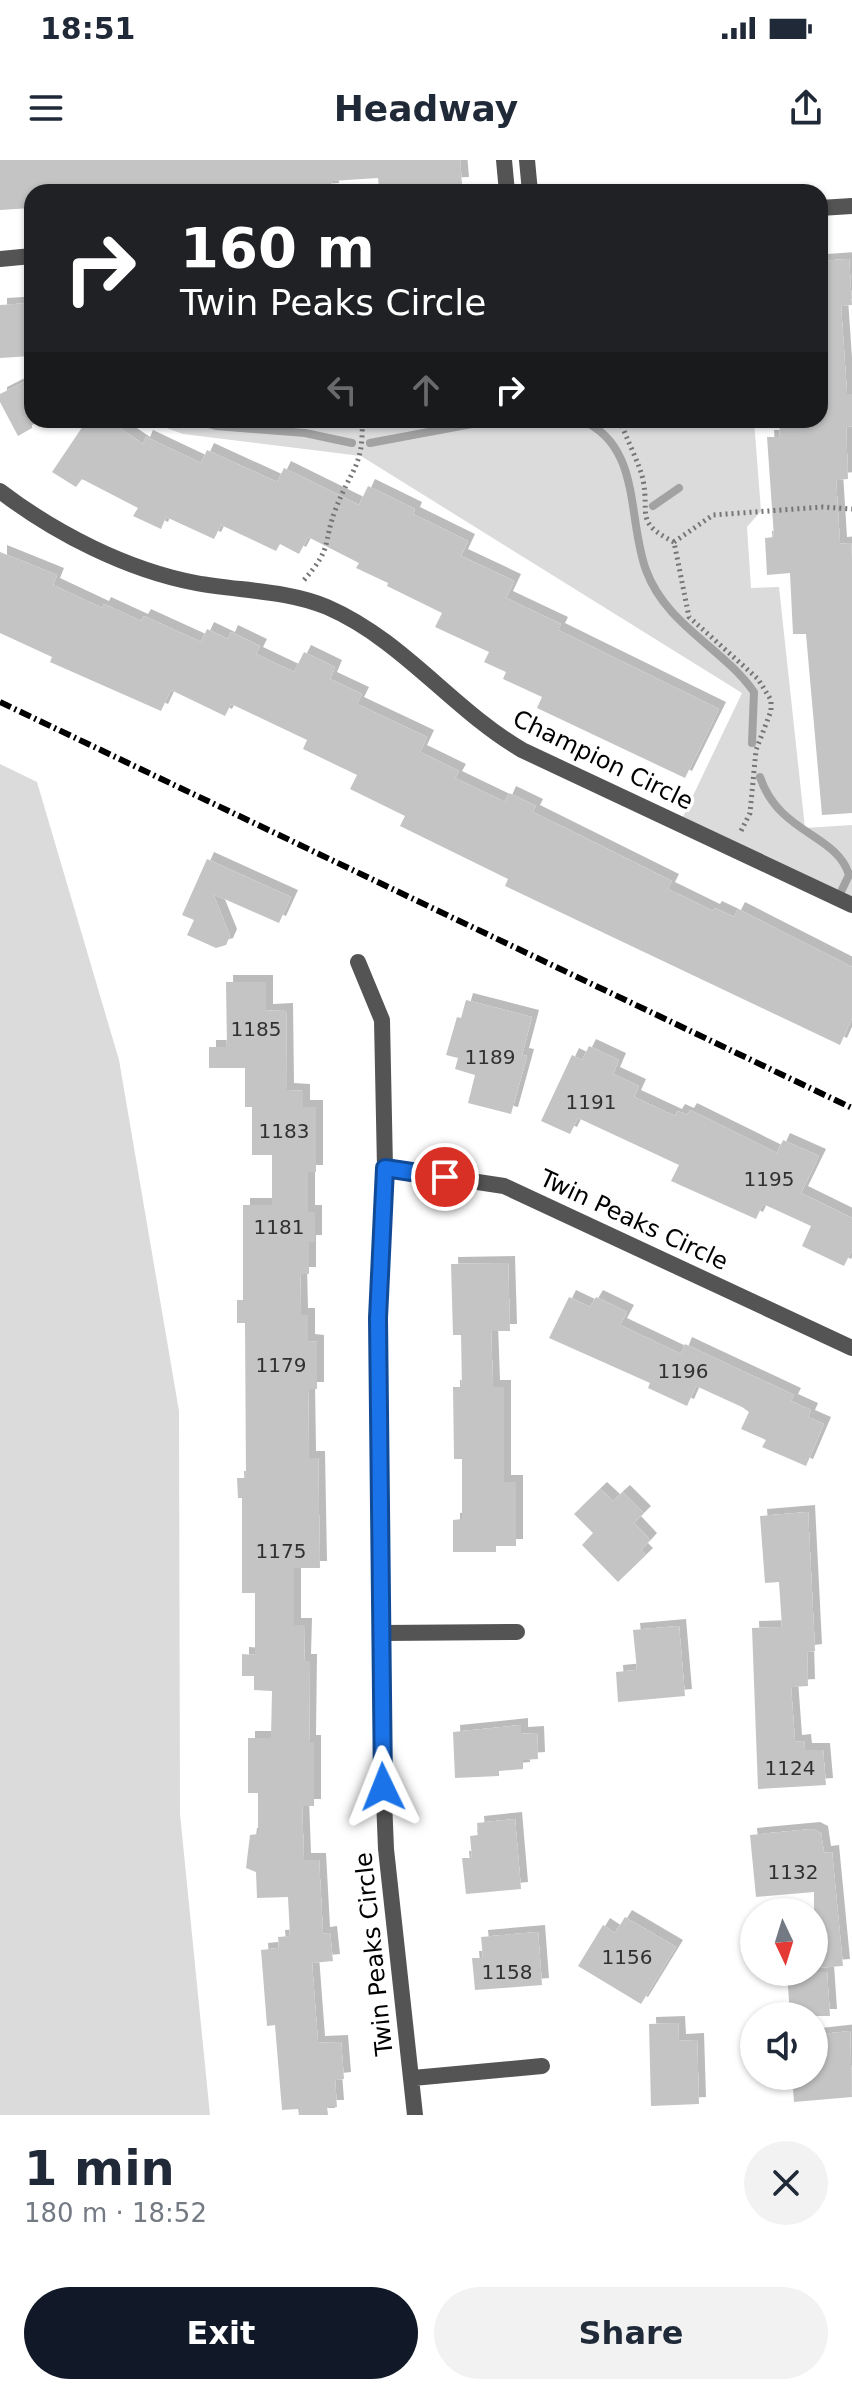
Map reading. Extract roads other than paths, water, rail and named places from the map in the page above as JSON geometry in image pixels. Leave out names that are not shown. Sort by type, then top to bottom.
[{"type":"street","points":[[504,160],[506,184]]},
{"type":"street","points":[[527,160],[529,184]]},
{"type":"street","points":[[828,208],[852,206]]},
{"type":"street","points":[[0,259],[24,257]]},
{"type":"street","name":"Champion Circle","points":[[0,491],[65,532],[137,566],[181,580],[289,597],[325,606],[373,632],[476,720],[522,750],[852,905]]},
{"type":"street","name":"Twin Peaks Circle","points":[[358,962],[382,1020],[385,1168],[378,1318],[381,1725],[386,1849],[398,1985],[413,2078],[415,2115]]},
{"type":"street","name":"Twin Peaks Circle","points":[[385,1168],[504,1186],[852,1348]]},
{"type":"street","points":[[382,1633],[517,1632]]},
{"type":"street","name":"Twin Peaks Circle","points":[[413,2078],[542,2066]]},
{"type":"waterway","points":[[241,428],[305,433],[352,443]]},
{"type":"waterway","points":[[370,443],[450,428]]},
{"type":"waterway","points":[[594,428],[614,447],[623,465],[640,550],[655,589],[681,621],[741,676],[754,692],[752,743]]},
{"type":"waterway","points":[[653,506],[679,488]]},
{"type":"waterway","points":[[760,777],[780,811],[843,861],[849,875],[838,898]]},
{"type":"railway","points":[[0,702],[852,1108]]}]
